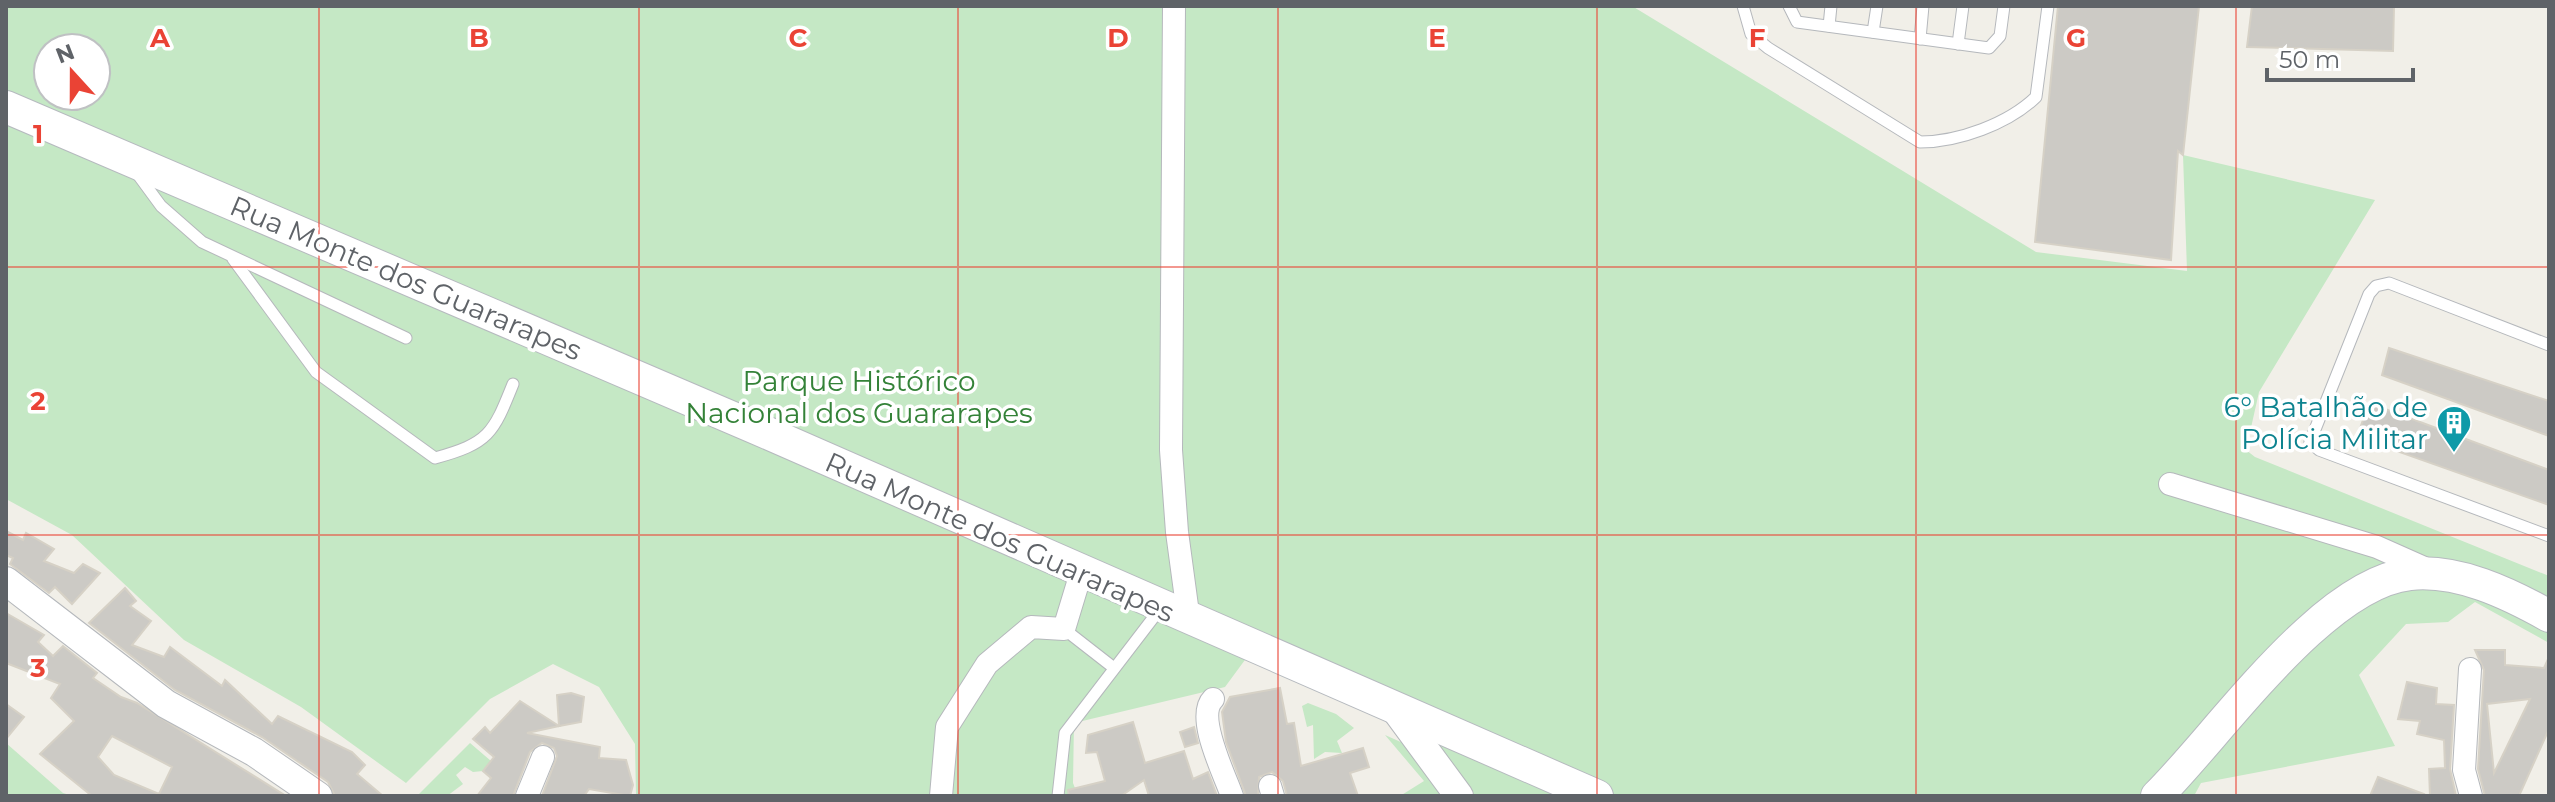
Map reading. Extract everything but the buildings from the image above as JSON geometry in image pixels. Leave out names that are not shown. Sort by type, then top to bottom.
[{"type":"main road","name":"Rua Monte dos Guararapes","points":[[6,107],[756,428],[1081,573],[1597,796]]},
{"type":"main road","points":[[2157,796],[2262,678],[2319,623],[2380,583],[2408,574],[2441,575],[2489,587],[2549,616]]},
{"type":"street","points":[[1174,6],[1176,72],[1171,450],[1177,532],[1175,614]]},
{"type":"street","points":[[2170,484],[2377,547],[2441,575]]},
{"type":"street","points":[[941,796],[947,727],[987,664],[1031,627],[1064,629],[1081,573]]},
{"type":"street","points":[[6,581],[166,704],[254,752],[318,796]]},
{"type":"street","points":[[2470,669],[2464,770],[2471,796]]},
{"type":"street","points":[[1213,699],[1206,712],[1211,739],[1232,796]]},
{"type":"street","points":[[1392,705],[1459,796]]},
{"type":"street","points":[[527,796],[543,757]]},
{"type":"lane","points":[[1743,6],[1751,34],[1768,48],[1920,142],[1936,142],[2007,117],[2036,97],[2048,6]]},
{"type":"lane","points":[[1789,6],[1797,22],[1989,48],[1996,43],[2004,6]]},
{"type":"lane","points":[[1829,26],[1831,6]]},
{"type":"lane","points":[[1873,32],[1877,6]]},
{"type":"lane","points":[[1920,39],[1923,6]]},
{"type":"lane","points":[[1958,44],[1963,6]]},
{"type":"lane","points":[[126,159],[161,206],[202,242],[406,338]]},
{"type":"lane","points":[[233,259],[316,372],[435,458],[469,449],[495,428],[513,384]]},
{"type":"lane","points":[[2549,345],[2389,283],[2376,286],[2369,294],[2310,442],[2319,450],[2549,536]]},
{"type":"lane","points":[[1058,796],[1065,733],[1114,668],[1175,614]]},
{"type":"lane","points":[[1064,629],[1114,668]]},
{"type":"green space","name":"Parque Histórico Nacional dos Guararapes","points":[[6,6],[1632,6],[2036,252],[2187,271],[2183,155],[2375,200],[2259,392],[2246,450],[2255,457],[2549,576],[2549,643],[2475,602],[2448,622],[2406,624],[2359,675],[2395,746],[2201,783],[2194,796],[1400,796],[1424,781],[1385,735],[1430,755],[1392,705],[1253,649],[1225,687],[1074,723],[1073,783],[1078,796],[636,796],[635,744],[599,687],[553,664],[490,699],[406,783],[301,707],[184,640],[72,535],[6,499]]},
{"type":"green space","points":[[1308,703],[1336,714],[1354,728],[1337,741],[1342,753],[1325,752],[1314,759],[1313,725],[1307,727],[1302,706]]},
{"type":"green space","points":[[6,743],[63,793],[73,796],[6,796]]},
{"type":"green space","points":[[470,743],[491,761],[483,771],[473,772],[465,767],[456,775],[463,784],[447,796],[417,796]]},
{"type":"place","name":"6° Batalhão de Polícia Militar","points":[[2454,454]]}]
